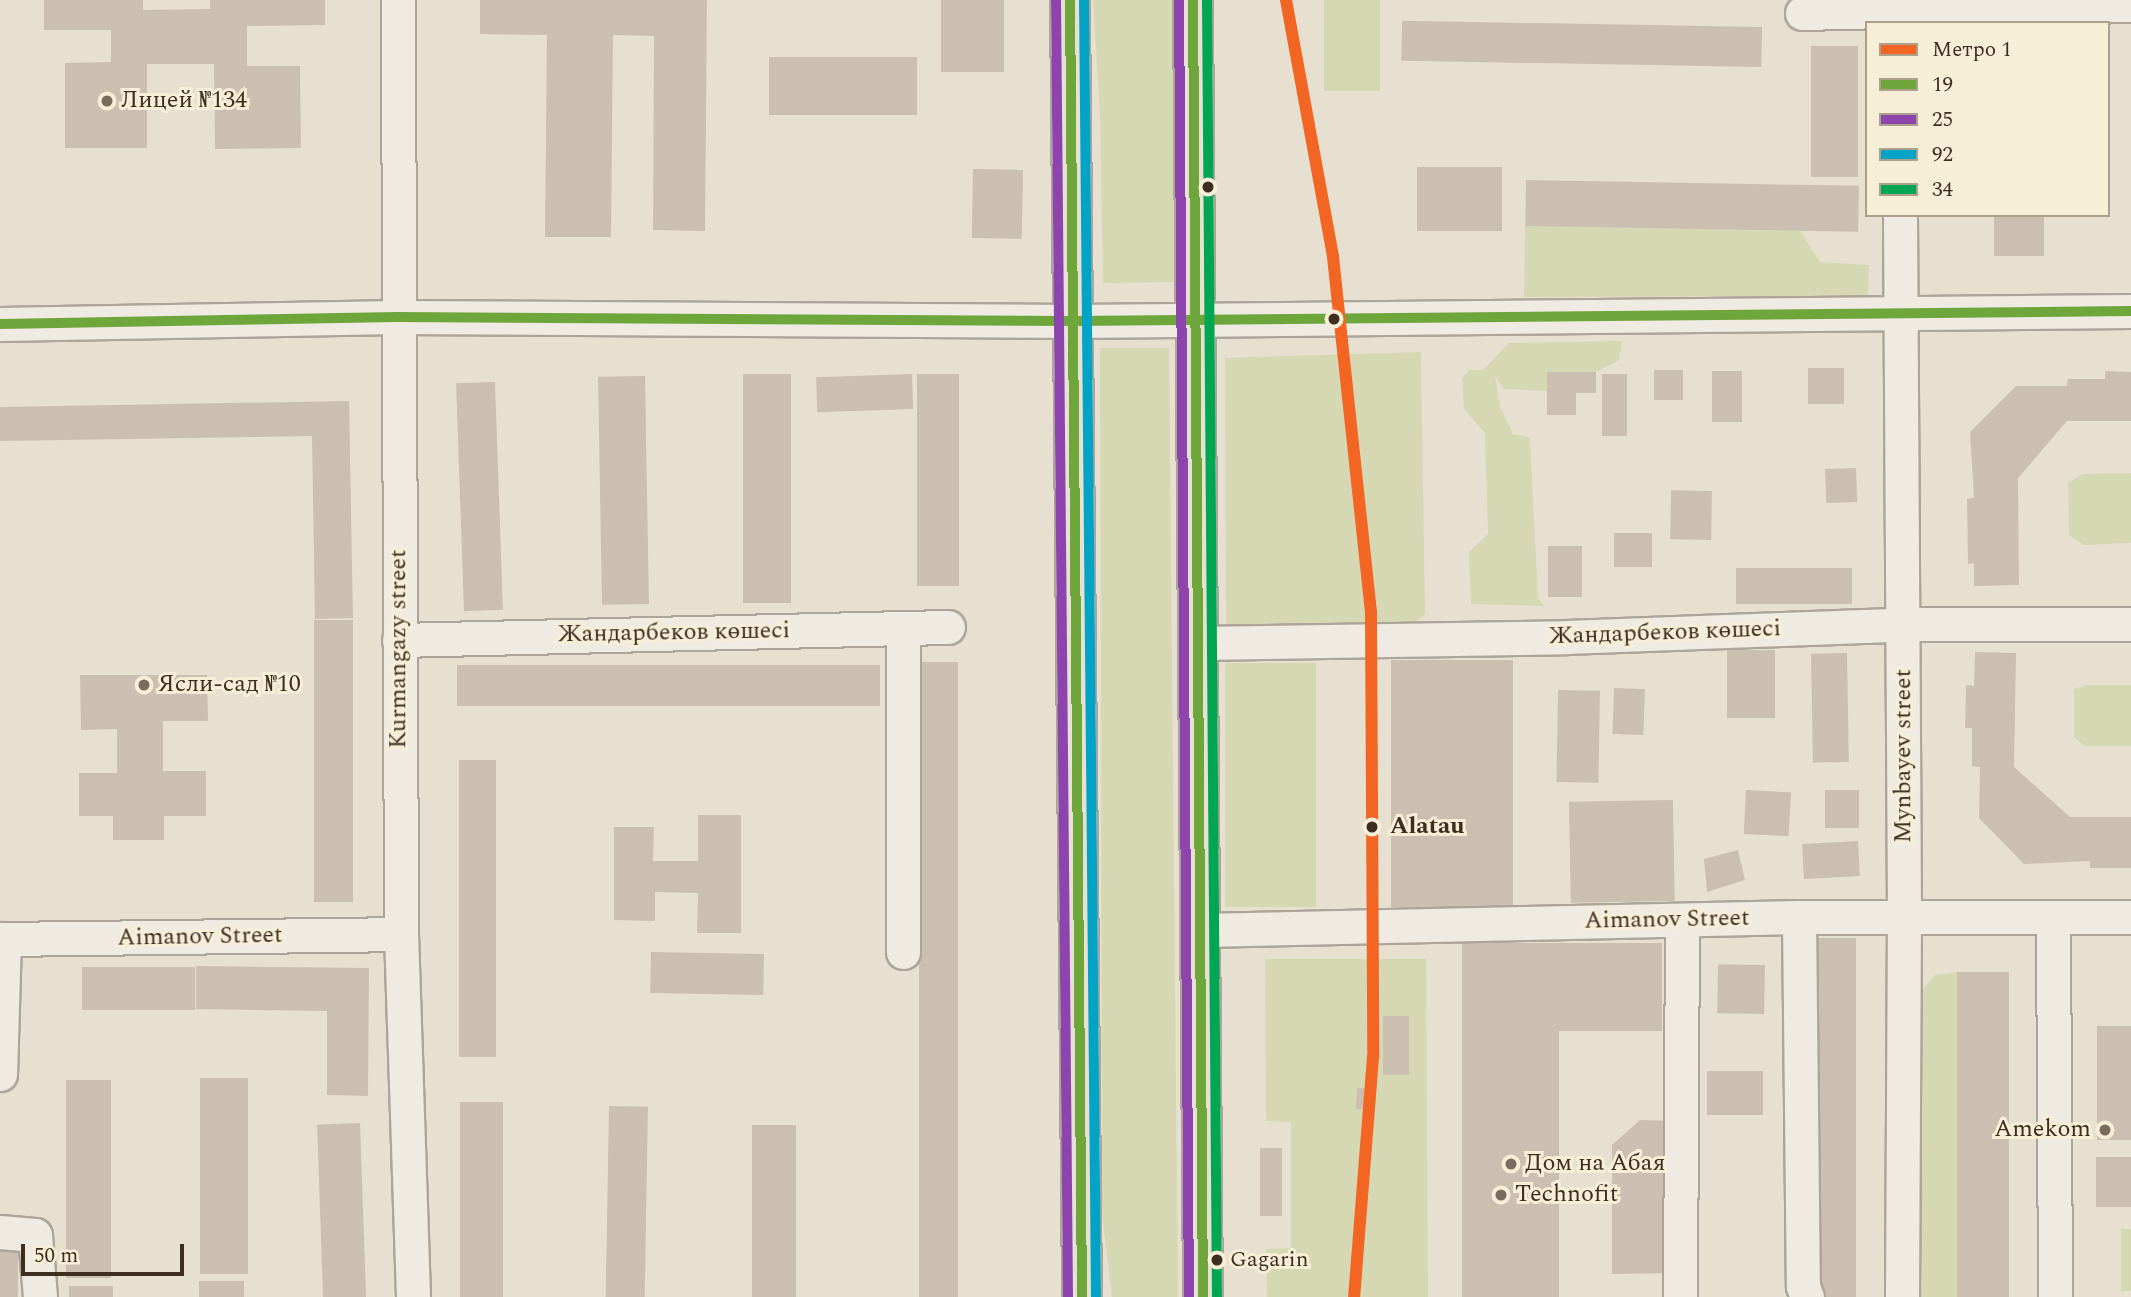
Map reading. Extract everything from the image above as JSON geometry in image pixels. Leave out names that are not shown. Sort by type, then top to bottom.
[{"type":"main road","points":[[1070,0],[1082,1297]]},
{"type":"main road","points":[[1193,0],[1203,1297]]},
{"type":"street","name":"Kurmangazy street","points":[[398,0],[401,934],[413,1297]]},
{"type":"street","points":[[1802,13],[2131,5]]},
{"type":"street","name":"Mynbayev street","points":[[1900,217],[1904,917],[1902,1297]]},
{"type":"street","points":[[0,324],[397,317],[1074,321],[2131,311]]},
{"type":"street","name":"Жандарбеков көшесі","points":[[1200,643],[1579,637],[1903,625],[2131,624]]},
{"type":"street","name":"Жандарбеков көшесі","points":[[399,640],[948,627]]},
{"type":"street","points":[[903,628],[903,952]]},
{"type":"street","points":[[2053,917],[2055,1297]]},
{"type":"street","name":"Aimanov Street","points":[[1202,930],[1799,918],[2131,917]]},
{"type":"street","points":[[1799,918],[1803,1286],[1807,1297]]},
{"type":"street","points":[[1680,1297],[1682,920]]},
{"type":"street","name":"Aimanov Street","points":[[2,939],[401,934]]},
{"type":"street","points":[[0,1074],[2,939]]},
{"type":"street","points":[[0,1232],[35,1236],[40,1297]]},
{"type":"green space","points":[[1093,0],[1177,0],[1179,282],[1103,283],[1100,114]]},
{"type":"green space","points":[[1324,0],[1380,0],[1380,91],[1324,91]]},
{"type":"green space","points":[[1525,226],[1800,231],[1820,262],[1869,265],[1868,296],[1524,297]]},
{"type":"green space","points":[[1623,341],[1618,361],[1596,372],[1548,372],[1547,391],[1503,389],[1495,376],[1500,406],[1513,434],[1530,438],[1538,598],[1544,606],[1471,604],[1469,552],[1488,534],[1485,433],[1464,409],[1462,379],[1469,370],[1483,370],[1509,343]]},
{"type":"green space","points":[[1100,348],[1169,348],[1178,1297],[1112,1297],[1102,1215]]},
{"type":"green space","points":[[1421,352],[1425,614],[1412,625],[1226,626],[1225,358]]},
{"type":"green space","points":[[2131,473],[2131,543],[2084,545],[2069,535],[2068,483],[2082,474]]},
{"type":"green space","points":[[1225,663],[1316,663],[1316,907],[1225,907]]},
{"type":"green space","points":[[2086,685],[2131,685],[2131,746],[2085,746],[2074,737],[2074,689]]},
{"type":"green space","points":[[1265,959],[1426,959],[1428,1297],[1267,1297],[1266,1249],[1291,1248],[1291,1122],[1266,1121]]},
{"type":"green space","points":[[1957,972],[1961,1297],[1915,1297],[1912,1002],[1935,975]]},
{"type":"green space","points":[[2121,1229],[2131,1229],[2131,1291],[2121,1291]]},
{"type":"building","points":[[44,0],[143,0],[143,10],[210,9],[210,0],[325,0],[325,25],[247,26],[247,66],[300,66],[301,148],[215,149],[214,64],[147,64],[147,148],[65,148],[65,63],[111,62],[111,30],[44,30]]},
{"type":"building","points":[[480,0],[707,0],[705,231],[653,230],[654,36],[613,35],[611,237],[545,237],[547,35],[480,34]]},
{"type":"building","points":[[941,0],[1004,0],[1004,72],[941,72]]},
{"type":"building","points":[[1402,21],[1762,27],[1761,67],[1401,61]]},
{"type":"building","points":[[1811,46],[1858,46],[1858,177],[1811,177]]},
{"type":"building","points":[[769,57],[917,57],[917,115],[769,115]]},
{"type":"building","points":[[1417,167],[1502,167],[1502,231],[1417,231]]},
{"type":"building","points":[[973,169],[1023,170],[1022,239],[972,238]]},
{"type":"building","points":[[1526,180],[1859,186],[1858,232],[1525,226]]},
{"type":"building","points":[[1994,217],[2044,217],[2044,256],[1994,256]]},
{"type":"building","points":[[1808,368],[1844,368],[1844,404],[1808,404]]},
{"type":"building","points":[[1654,370],[1683,370],[1683,400],[1654,400]]},
{"type":"building","points":[[1712,371],[1742,371],[1742,422],[1712,422]]},
{"type":"building","points":[[2105,371],[2131,372],[2131,421],[2067,421],[2018,478],[2019,585],[1974,586],[1974,563],[1968,564],[1967,499],[1974,498],[1970,432],[2016,386],[2067,386],[2068,379],[2105,379]]},
{"type":"building","points":[[1547,372],[1596,372],[1596,393],[1576,393],[1576,415],[1547,415]]},
{"type":"building","points":[[743,374],[791,374],[791,603],[743,603]]},
{"type":"building","points":[[912,374],[913,409],[817,412],[816,377]]},
{"type":"building","points":[[917,374],[959,374],[959,586],[917,586]]},
{"type":"building","points":[[1602,374],[1627,374],[1627,436],[1602,436]]},
{"type":"building","points":[[645,376],[649,604],[602,605],[598,377]]},
{"type":"building","points":[[495,382],[503,610],[464,611],[456,383]]},
{"type":"building","points":[[349,401],[353,618],[315,619],[312,436],[0,441],[0,407]]},
{"type":"building","points":[[1856,468],[1857,502],[1826,503],[1825,469]]},
{"type":"building","points":[[1671,490],[1712,491],[1711,540],[1670,539]]},
{"type":"building","points":[[1614,533],[1652,533],[1652,567],[1614,567]]},
{"type":"building","points":[[1548,546],[1582,546],[1582,597],[1548,597]]},
{"type":"building","points":[[1736,568],[1852,568],[1852,604],[1736,604]]},
{"type":"building","points":[[314,620],[353,620],[353,902],[314,902]]},
{"type":"building","points":[[1727,650],[1775,650],[1775,718],[1727,718]]},
{"type":"building","points":[[1975,652],[2016,653],[2014,767],[2070,817],[2131,817],[2131,868],[2090,868],[2090,861],[2024,864],[1979,818],[1980,767],[1972,766],[1972,728],[1965,728],[1966,685],[1974,686]]},
{"type":"building","points":[[1847,653],[1849,762],[1813,763],[1811,654]]},
{"type":"building","points":[[1391,660],[1513,660],[1513,907],[1391,907]]},
{"type":"building","points":[[919,662],[958,662],[958,1297],[919,1297]]},
{"type":"building","points":[[457,665],[880,665],[880,706],[457,706]]},
{"type":"building","points":[[80,675],[207,675],[208,721],[163,721],[163,771],[206,771],[206,816],[164,816],[164,840],[113,840],[113,816],[79,816],[79,773],[117,773],[117,729],[81,730]]},
{"type":"building","points":[[1614,688],[1645,689],[1643,735],[1612,734]]},
{"type":"building","points":[[1558,690],[1600,691],[1598,783],[1556,782]]},
{"type":"building","points":[[459,760],[496,760],[496,1057],[459,1057]]},
{"type":"building","points":[[1746,790],[1791,792],[1789,836],[1744,834]]},
{"type":"building","points":[[1825,790],[1859,790],[1859,828],[1825,828]]},
{"type":"building","points":[[1673,800],[1675,901],[1571,903],[1569,802]]},
{"type":"building","points":[[698,815],[741,815],[741,933],[697,933],[698,893],[655,892],[655,921],[614,920],[614,827],[654,827],[653,861],[698,861]]},
{"type":"building","points":[[1858,841],[1860,876],[1804,879],[1802,844]]},
{"type":"building","points":[[1738,850],[1745,880],[1707,892],[1704,859]]},
{"type":"building","points":[[1810,938],[1856,938],[1856,1297],[1810,1297]]},
{"type":"building","name":"Дом на Абая","points":[[1462,943],[1662,943],[1662,1031],[1559,1031],[1559,1297],[1462,1297]]},
{"type":"building","points":[[651,952],[764,954],[763,995],[650,993]]},
{"type":"building","points":[[1718,964],[1765,965],[1764,1014],[1717,1013]]},
{"type":"building","points":[[196,966],[369,968],[368,1096],[327,1095],[327,1011],[196,1009]]},
{"type":"building","points":[[82,967],[195,967],[195,1010],[82,1010]]},
{"type":"building","points":[[1957,972],[2009,972],[2009,1297],[1957,1297]]},
{"type":"building","points":[[1383,1016],[1409,1016],[1409,1075],[1383,1075]]},
{"type":"building","points":[[2097,1026],[2131,1026],[2131,1140],[2097,1140]]},
{"type":"building","points":[[1707,1071],[1763,1071],[1763,1115],[1707,1115]]},
{"type":"building","points":[[200,1078],[248,1078],[248,1274],[200,1274]]},
{"type":"building","points":[[66,1080],[111,1080],[111,1278],[66,1278]]},
{"type":"building","points":[[1357,1088],[1376,1089],[1375,1110],[1356,1109]]},
{"type":"building","points":[[460,1102],[503,1102],[503,1297],[460,1297]]},
{"type":"building","points":[[609,1106],[648,1107],[645,1297],[606,1297]]},
{"type":"building","points":[[1640,1120],[1681,1121],[1680,1273],[1612,1274],[1612,1145]]},
{"type":"building","points":[[360,1123],[366,1297],[323,1297],[317,1125]]},
{"type":"building","points":[[752,1125],[796,1125],[796,1297],[752,1297]]},
{"type":"building","points":[[1260,1148],[1282,1148],[1282,1216],[1260,1216]]},
{"type":"building","points":[[2096,1157],[2131,1157],[2131,1207],[2096,1207]]},
{"type":"building","points":[[0,1250],[18,1250],[18,1297],[0,1297]]},
{"type":"building","points":[[199,1281],[244,1281],[244,1297],[199,1297]]},
{"type":"building","points":[[69,1286],[113,1286],[113,1297],[69,1297]]},
{"type":"metro line","name":"1","points":[[1286,0],[1333,257],[1371,612],[1373,1057],[1354,1297]]},
{"type":"transit line","name":"25","points":[[1056,0],[1068,1297]]},
{"type":"transit line","name":"19","points":[[1070,0],[1082,1297]]},
{"type":"transit line","name":"92","points":[[1084,0],[1096,1297]]},
{"type":"transit line","name":"25","points":[[1179,0],[1189,1297]]},
{"type":"transit line","name":"19","points":[[1193,0],[1203,1297]]},
{"type":"transit line","name":"34","points":[[1207,0],[1217,1297]]},
{"type":"transit line","name":"19","points":[[0,324],[397,317],[1074,321],[2131,311]]},
{"type":"place","name":"Лицей №134","points":[[107,101]]},
{"type":"place","name":"Ясли-сад №10","points":[[144,685]]},
{"type":"place","name":"Alatau","points":[[1372,827]]},
{"type":"place","name":"Amekom","points":[[2105,1130]]},
{"type":"place","name":"Дом на Абая","points":[[1511,1164]]},
{"type":"place","name":"Technofit","points":[[1501,1195]]},
{"type":"place","name":"Gagarin","points":[[1217,1260]]}]
